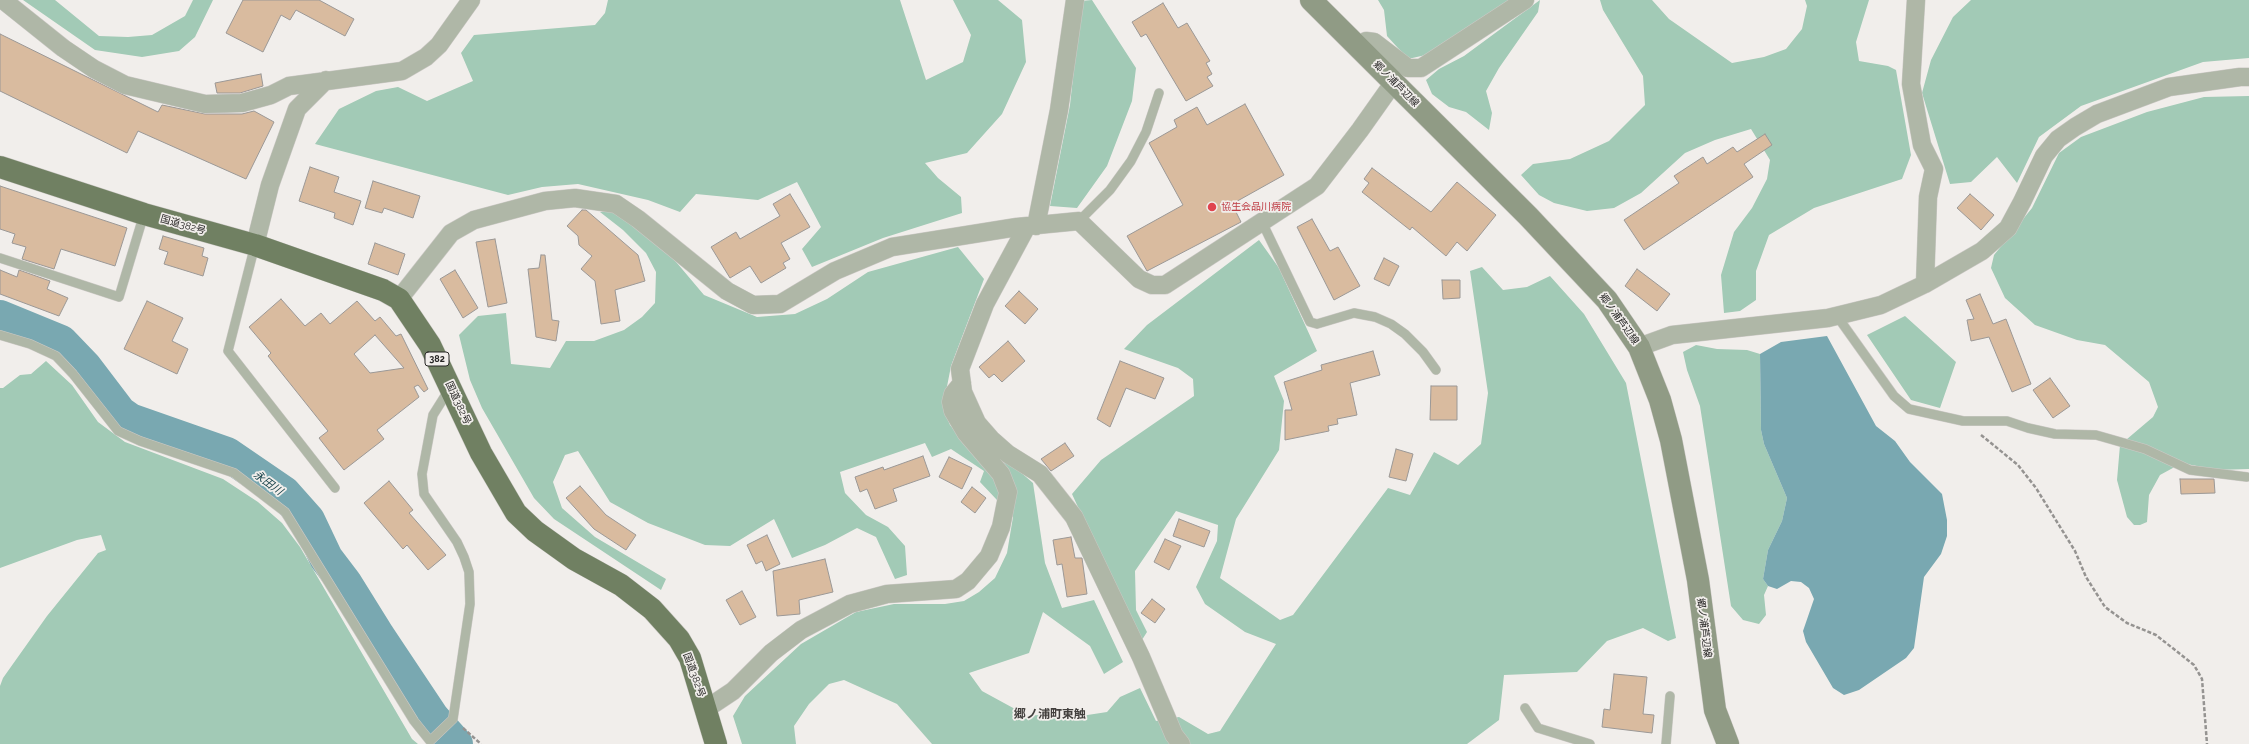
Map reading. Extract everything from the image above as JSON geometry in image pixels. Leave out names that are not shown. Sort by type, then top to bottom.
[{"type":"highway","name":"国道382号","points":[[0,167],[144,214],[255,246],[383,290],[399,299],[430,345],[481,453],[516,513],[535,531],[574,559],[621,585],[652,609],[679,639],[690,658],[716,744]]},
{"type":"main road","name":"郷ノ浦芦辺線","points":[[1311,0],[1358,45],[1528,216],[1602,294],[1639,347],[1660,400],[1670,440],[1698,580],[1715,710],[1728,744]]},
{"type":"street","points":[[3,0],[63,48],[94,69],[126,85],[205,104],[242,103],[271,96],[289,86],[402,71],[426,57],[439,45],[471,0]]},
{"type":"street","points":[[1075,0],[1059,110],[1031,226],[985,304],[960,369],[963,392],[977,422],[982,428],[1008,454],[1040,474],[1074,517],[1141,657],[1174,735],[1181,744]]},
{"type":"street","points":[[1358,45],[1366,41],[1374,42],[1408,68],[1421,68],[1501,18],[1525,0]]},
{"type":"street","points":[[1916,0],[1911,84],[1922,144],[1934,169],[1928,197],[1925,284]]},
{"type":"street","points":[[1639,347],[1672,335],[1837,316],[1881,305],[1925,284],[1982,251],[2008,228],[2044,156],[2058,139],[2075,127],[2097,114],[2169,88],[2240,77],[2249,77]]},
{"type":"street","points":[[255,246],[270,185],[297,109],[326,80]]},
{"type":"street","points":[[399,299],[451,233],[474,220],[545,202],[575,198],[616,204],[638,219],[727,291],[753,305],[780,304],[835,270],[892,246],[1031,226],[1079,221],[1139,279],[1152,285],[1165,285],[1317,186],[1360,130],[1394,82]]},
{"type":"street","points":[[706,709],[733,691],[771,653],[801,630],[850,604],[887,594],[956,589],[968,581],[989,556],[1001,527],[1008,492],[1002,474],[966,433],[953,411],[951,402],[953,394],[962,383]]},
{"type":"lane","points":[[1079,221],[1110,190],[1131,161],[1146,132],[1159,94]]},
{"type":"lane","points":[[0,258],[119,297],[144,214]]},
{"type":"lane","points":[[1262,222],[1310,322],[1317,324],[1354,313],[1375,317],[1391,324],[1405,334],[1423,352],[1436,370]]},
{"type":"lane","points":[[255,246],[228,351],[335,488]]},
{"type":"lane","points":[[1837,316],[1894,396],[1909,409],[1963,422],[2007,421],[2028,428],[2055,434],[2096,435],[2145,449],[2190,470],[2246,476]]},
{"type":"lane","points":[[0,335],[30,344],[56,356],[73,374],[118,431],[140,441],[234,473],[285,512],[414,721],[430,741],[451,721],[470,604],[469,572],[457,542],[424,494],[422,474],[433,415],[451,387]]},
{"type":"lane","points":[[1666,744],[1670,696]]},
{"type":"lane","points":[[1525,708],[1538,728],[1590,744]]},
{"type":"path","points":[[1963,422],[2018,465],[2036,488],[2075,551],[2086,577],[2105,607],[2127,623],[2156,634],[2194,665],[2202,679],[2207,744]]},
{"type":"path","points":[[451,721],[481,744]]},
{"type":"green space","points":[[23,0],[55,0],[99,36],[128,37],[152,35],[185,16],[193,0],[213,0],[195,37],[179,51],[142,57],[95,50]]},
{"type":"green space","points":[[608,0],[900,0],[926,80],[963,62],[971,35],[953,0],[998,0],[1022,20],[1026,62],[1002,114],[967,153],[925,163],[938,178],[961,197],[962,213],[883,238],[812,267],[802,249],[821,227],[797,182],[758,200],[696,194],[680,212],[648,200],[578,184],[542,187],[508,195],[315,144],[339,109],[376,91],[398,87],[427,101],[473,81],[461,53],[474,35],[595,25],[605,13]]},
{"type":"green space","points":[[1092,0],[1136,68],[1132,101],[1107,166],[1077,208],[1050,206],[1070,105],[1081,1]]},
{"type":"green space","points":[[1378,0],[1510,0],[1430,54],[1408,59],[1387,36],[1384,10]]},
{"type":"green space","points":[[1540,0],[1538,12],[1499,68],[1486,91],[1492,113],[1489,130],[1466,112],[1449,107],[1432,94],[1426,80],[1439,69],[1464,56]]},
{"type":"green space","points":[[1600,0],[1652,0],[1669,19],[1732,63],[1764,57],[1786,49],[1802,29],[1807,6],[1805,0],[1869,0],[1856,42],[1859,61],[1888,66],[1896,70],[1911,155],[1902,179],[1814,208],[1769,235],[1756,271],[1756,300],[1740,311],[1724,313],[1721,275],[1734,232],[1752,208],[1767,179],[1770,160],[1751,129],[1715,140],[1685,153],[1641,193],[1614,208],[1587,211],[1554,203],[1539,195],[1521,175],[1533,164],[1570,159],[1609,141],[1645,105],[1643,76],[1603,10]]},
{"type":"green space","points":[[1971,0],[2249,0],[2249,58],[2203,62],[2081,106],[2039,137],[2017,183],[1997,157],[1971,182],[1950,184],[1922,93],[1931,60],[1953,17]]},
{"type":"green space","points":[[2249,96],[2249,469],[2216,470],[2182,463],[2160,475],[2149,495],[2147,522],[2140,525],[2134,525],[2127,517],[2117,480],[2120,445],[2153,417],[2158,407],[2149,382],[2105,345],[2077,340],[2035,325],[2005,298],[1991,268],[1994,255],[2032,208],[2059,153],[2081,137],[2147,112],[2204,97]]},
{"type":"green space","points":[[611,210],[666,250],[704,295],[757,317],[795,314],[827,299],[868,272],[958,247],[984,279],[951,366],[943,407],[950,425],[970,449],[986,442],[1033,483],[1045,563],[1062,608],[1094,600],[1123,662],[1104,674],[1090,646],[1043,612],[1029,653],[969,673],[982,691],[1026,715],[1081,716],[1107,712],[1120,697],[1140,688],[1156,721],[1179,717],[1208,734],[1220,731],[1276,644],[1245,632],[1205,604],[1196,587],[1217,541],[1218,525],[1176,511],[1135,571],[1136,610],[1147,632],[1140,643],[1072,494],[1101,460],[1194,396],[1193,379],[1178,368],[1124,349],[1147,325],[1259,240],[1279,268],[1317,351],[1274,376],[1284,401],[1279,450],[1236,519],[1220,578],[1280,620],[1293,615],[1388,488],[1410,495],[1434,452],[1458,465],[1481,444],[1488,393],[1470,271],[1482,267],[1503,290],[1527,287],[1550,276],[1584,314],[1626,383],[1676,638],[1668,641],[1643,628],[1607,641],[1577,672],[1504,675],[1499,720],[1467,744],[932,744],[897,704],[844,680],[829,684],[809,704],[794,726],[796,744],[742,744],[733,716],[745,696],[801,644],[856,612],[894,604],[945,604],[964,601],[979,592],[995,578],[1007,553],[1013,517],[980,482],[984,471],[951,449],[932,457],[925,443],[840,472],[845,493],[866,515],[888,527],[905,546],[907,575],[895,579],[876,537],[857,528],[825,545],[792,558],[774,519],[730,546],[705,545],[648,523],[610,502],[578,451],[565,455],[553,482],[562,508],[595,537],[666,579],[661,590],[554,519],[534,498],[482,408],[470,380],[459,335],[478,316],[506,313],[511,364],[550,368],[566,341],[594,341],[624,330],[642,317],[655,303],[656,272],[646,253],[623,230],[600,212]]},
{"type":"green space","points":[[1905,316],[1956,362],[1940,408],[1911,400],[1867,335]]},
{"type":"green space","points":[[1696,345],[1717,349],[1747,350],[1760,354],[1761,430],[1764,444],[1787,498],[1782,521],[1768,550],[1763,579],[1768,586],[1764,595],[1766,615],[1759,624],[1743,620],[1731,606],[1700,406],[1687,370],[1683,352]]},
{"type":"green space","points":[[46,361],[72,385],[98,422],[125,442],[223,479],[258,502],[282,523],[300,547],[412,739],[418,744],[0,744],[0,686],[3,678],[47,616],[98,553],[106,550],[101,535],[77,540],[0,568],[0,388],[3,388],[20,375],[31,374]]},
{"type":"water","points":[[1827,336],[1876,426],[1895,441],[1910,462],[1942,494],[1947,520],[1947,536],[1941,554],[1924,577],[1914,648],[1906,658],[1859,690],[1844,695],[1833,688],[1806,642],[1803,631],[1814,599],[1809,588],[1801,582],[1791,581],[1777,589],[1768,586],[1763,579],[1768,550],[1782,521],[1787,498],[1764,444],[1761,430],[1760,354],[1781,342]]},
{"type":"building","points":[[243,0],[319,0],[354,19],[345,36],[296,10],[290,20],[281,15],[263,52],[226,33]]},
{"type":"building","points":[[1163,3],[1178,28],[1187,23],[1210,61],[1206,63],[1212,74],[1207,77],[1213,86],[1186,101],[1146,34],[1141,37],[1132,22]]},
{"type":"building","points":[[0,34],[158,112],[162,105],[205,114],[242,114],[254,111],[274,122],[246,179],[138,131],[127,153],[0,91]]},
{"type":"building","points":[[261,74],[263,86],[240,93],[217,93],[215,83]]},
{"type":"building","points":[[1245,104],[1284,175],[1232,204],[1241,222],[1147,271],[1127,236],[1183,205],[1149,143],[1177,127],[1174,120],[1197,107],[1207,125]]},
{"type":"building","points":[[1765,134],[1772,145],[1744,164],[1753,177],[1644,250],[1624,220],[1679,183],[1674,176],[1703,157],[1707,164],[1733,147],[1737,152]]},
{"type":"building","points":[[310,167],[339,177],[334,192],[361,201],[353,225],[334,218],[335,213],[299,201]]},
{"type":"building","points":[[1372,168],[1431,212],[1457,182],[1496,215],[1467,251],[1457,242],[1446,256],[1412,227],[1410,230],[1362,192],[1369,183],[1364,179]]},
{"type":"building","points":[[373,181],[420,196],[413,218],[384,208],[382,213],[365,208]]},
{"type":"building","points":[[0,186],[127,228],[115,266],[61,249],[54,269],[22,259],[26,247],[12,243],[15,234],[0,229]]},
{"type":"building","points":[[790,194],[810,227],[781,243],[790,259],[783,263],[786,268],[761,283],[750,266],[730,278],[711,247],[736,232],[740,239],[780,216],[773,204]]},
{"type":"building","points":[[1970,194],[1994,215],[1981,230],[1957,208]]},
{"type":"building","points":[[582,210],[586,210],[638,255],[645,281],[615,290],[620,321],[601,324],[595,281],[581,269],[592,256],[579,245],[578,236],[567,226]]},
{"type":"building","points":[[1312,219],[1330,251],[1338,247],[1360,286],[1334,300],[1297,227]]},
{"type":"building","points":[[163,236],[204,248],[202,256],[208,258],[203,276],[164,264],[168,252],[159,249]]},
{"type":"building","points":[[495,239],[507,303],[488,307],[476,242]]},
{"type":"building","points":[[375,243],[405,254],[398,275],[368,264]]},
{"type":"building","points":[[541,255],[545,255],[552,320],[559,321],[556,341],[536,337],[528,269],[539,268]]},
{"type":"building","points":[[1384,258],[1399,266],[1389,286],[1374,279]]},
{"type":"building","points":[[1637,269],[1670,294],[1657,311],[1625,286]]},
{"type":"building","points":[[0,270],[17,277],[19,270],[50,281],[47,289],[68,298],[59,316],[0,294]]},
{"type":"building","points":[[455,270],[478,308],[463,318],[440,279]]},
{"type":"building","points":[[1442,280],[1460,280],[1460,298],[1443,299]]},
{"type":"building","points":[[1019,291],[1038,309],[1025,324],[1005,306]]},
{"type":"building","points":[[1980,294],[1993,324],[2006,319],[2031,384],[2012,392],[1989,337],[1971,341],[1967,320],[1974,319],[1966,300]]},
{"type":"building","points":[[281,299],[305,326],[321,313],[330,324],[357,301],[375,321],[380,317],[396,336],[401,334],[428,389],[424,392],[418,385],[414,387],[419,397],[377,430],[384,439],[344,470],[319,438],[328,431],[268,356],[271,353],[249,327]],"holes":[[[375,335],[404,368],[370,373],[354,354]]]},
{"type":"building","points":[[147,301],[183,318],[172,341],[188,349],[177,374],[124,349]]},
{"type":"building","points":[[1008,341],[1025,361],[1002,382],[994,374],[989,378],[979,367]]},
{"type":"building","points":[[1373,351],[1380,375],[1350,383],[1357,415],[1337,419],[1338,424],[1328,426],[1329,431],[1285,440],[1285,410],[1292,410],[1284,382],[1322,370],[1321,365]]},
{"type":"building","points":[[1120,361],[1164,378],[1155,399],[1126,388],[1110,427],[1097,419]]},
{"type":"building","points":[[2050,378],[2070,406],[2053,418],[2033,390]]},
{"type":"building","points":[[1431,386],[1457,386],[1457,420],[1430,420]]},
{"type":"building","points":[[1065,443],[1074,456],[1051,471],[1041,459]]},
{"type":"building","points":[[1396,449],[1413,454],[1406,481],[1389,477]]},
{"type":"building","points":[[923,456],[930,476],[893,489],[897,501],[875,509],[867,489],[860,492],[855,477],[883,467],[884,470]]},
{"type":"building","points":[[949,457],[972,468],[962,489],[939,477]]},
{"type":"building","points":[[2180,479],[2214,479],[2215,493],[2181,494]]},
{"type":"building","points":[[389,481],[413,510],[409,513],[446,555],[428,570],[407,545],[403,549],[364,503]]},
{"type":"building","points":[[580,486],[606,515],[636,535],[626,550],[594,529],[566,498]]},
{"type":"building","points":[[972,487],[986,498],[975,513],[961,502]]},
{"type":"building","points":[[1179,519],[1210,531],[1204,547],[1173,536]]},
{"type":"building","points":[[767,535],[780,564],[766,571],[762,561],[756,564],[747,545]]},
{"type":"building","points":[[1071,537],[1075,558],[1082,558],[1087,594],[1067,597],[1062,564],[1057,565],[1053,540]]},
{"type":"building","points":[[1165,539],[1181,546],[1169,570],[1154,562]]},
{"type":"building","points":[[825,559],[833,592],[799,600],[800,614],[777,616],[773,571]]},
{"type":"building","points":[[742,591],[756,617],[740,625],[726,600]]},
{"type":"building","points":[[1152,599],[1165,609],[1155,623],[1141,613]]},
{"type":"building","points":[[1614,674],[1647,677],[1643,714],[1654,715],[1652,733],[1602,727],[1604,709],[1610,710]]},
{"type":"waterway","name":"永田川","points":[[0,317],[61,342],[85,367],[120,413],[130,420],[227,454],[284,493],[308,520],[326,558],[345,583],[432,717],[456,744]]},
{"type":"place","name":"協生会品川病院","points":[[1212,207]]},
{"type":"district","name":"郷ノ浦町東触","points":[[1050,714]]}]
